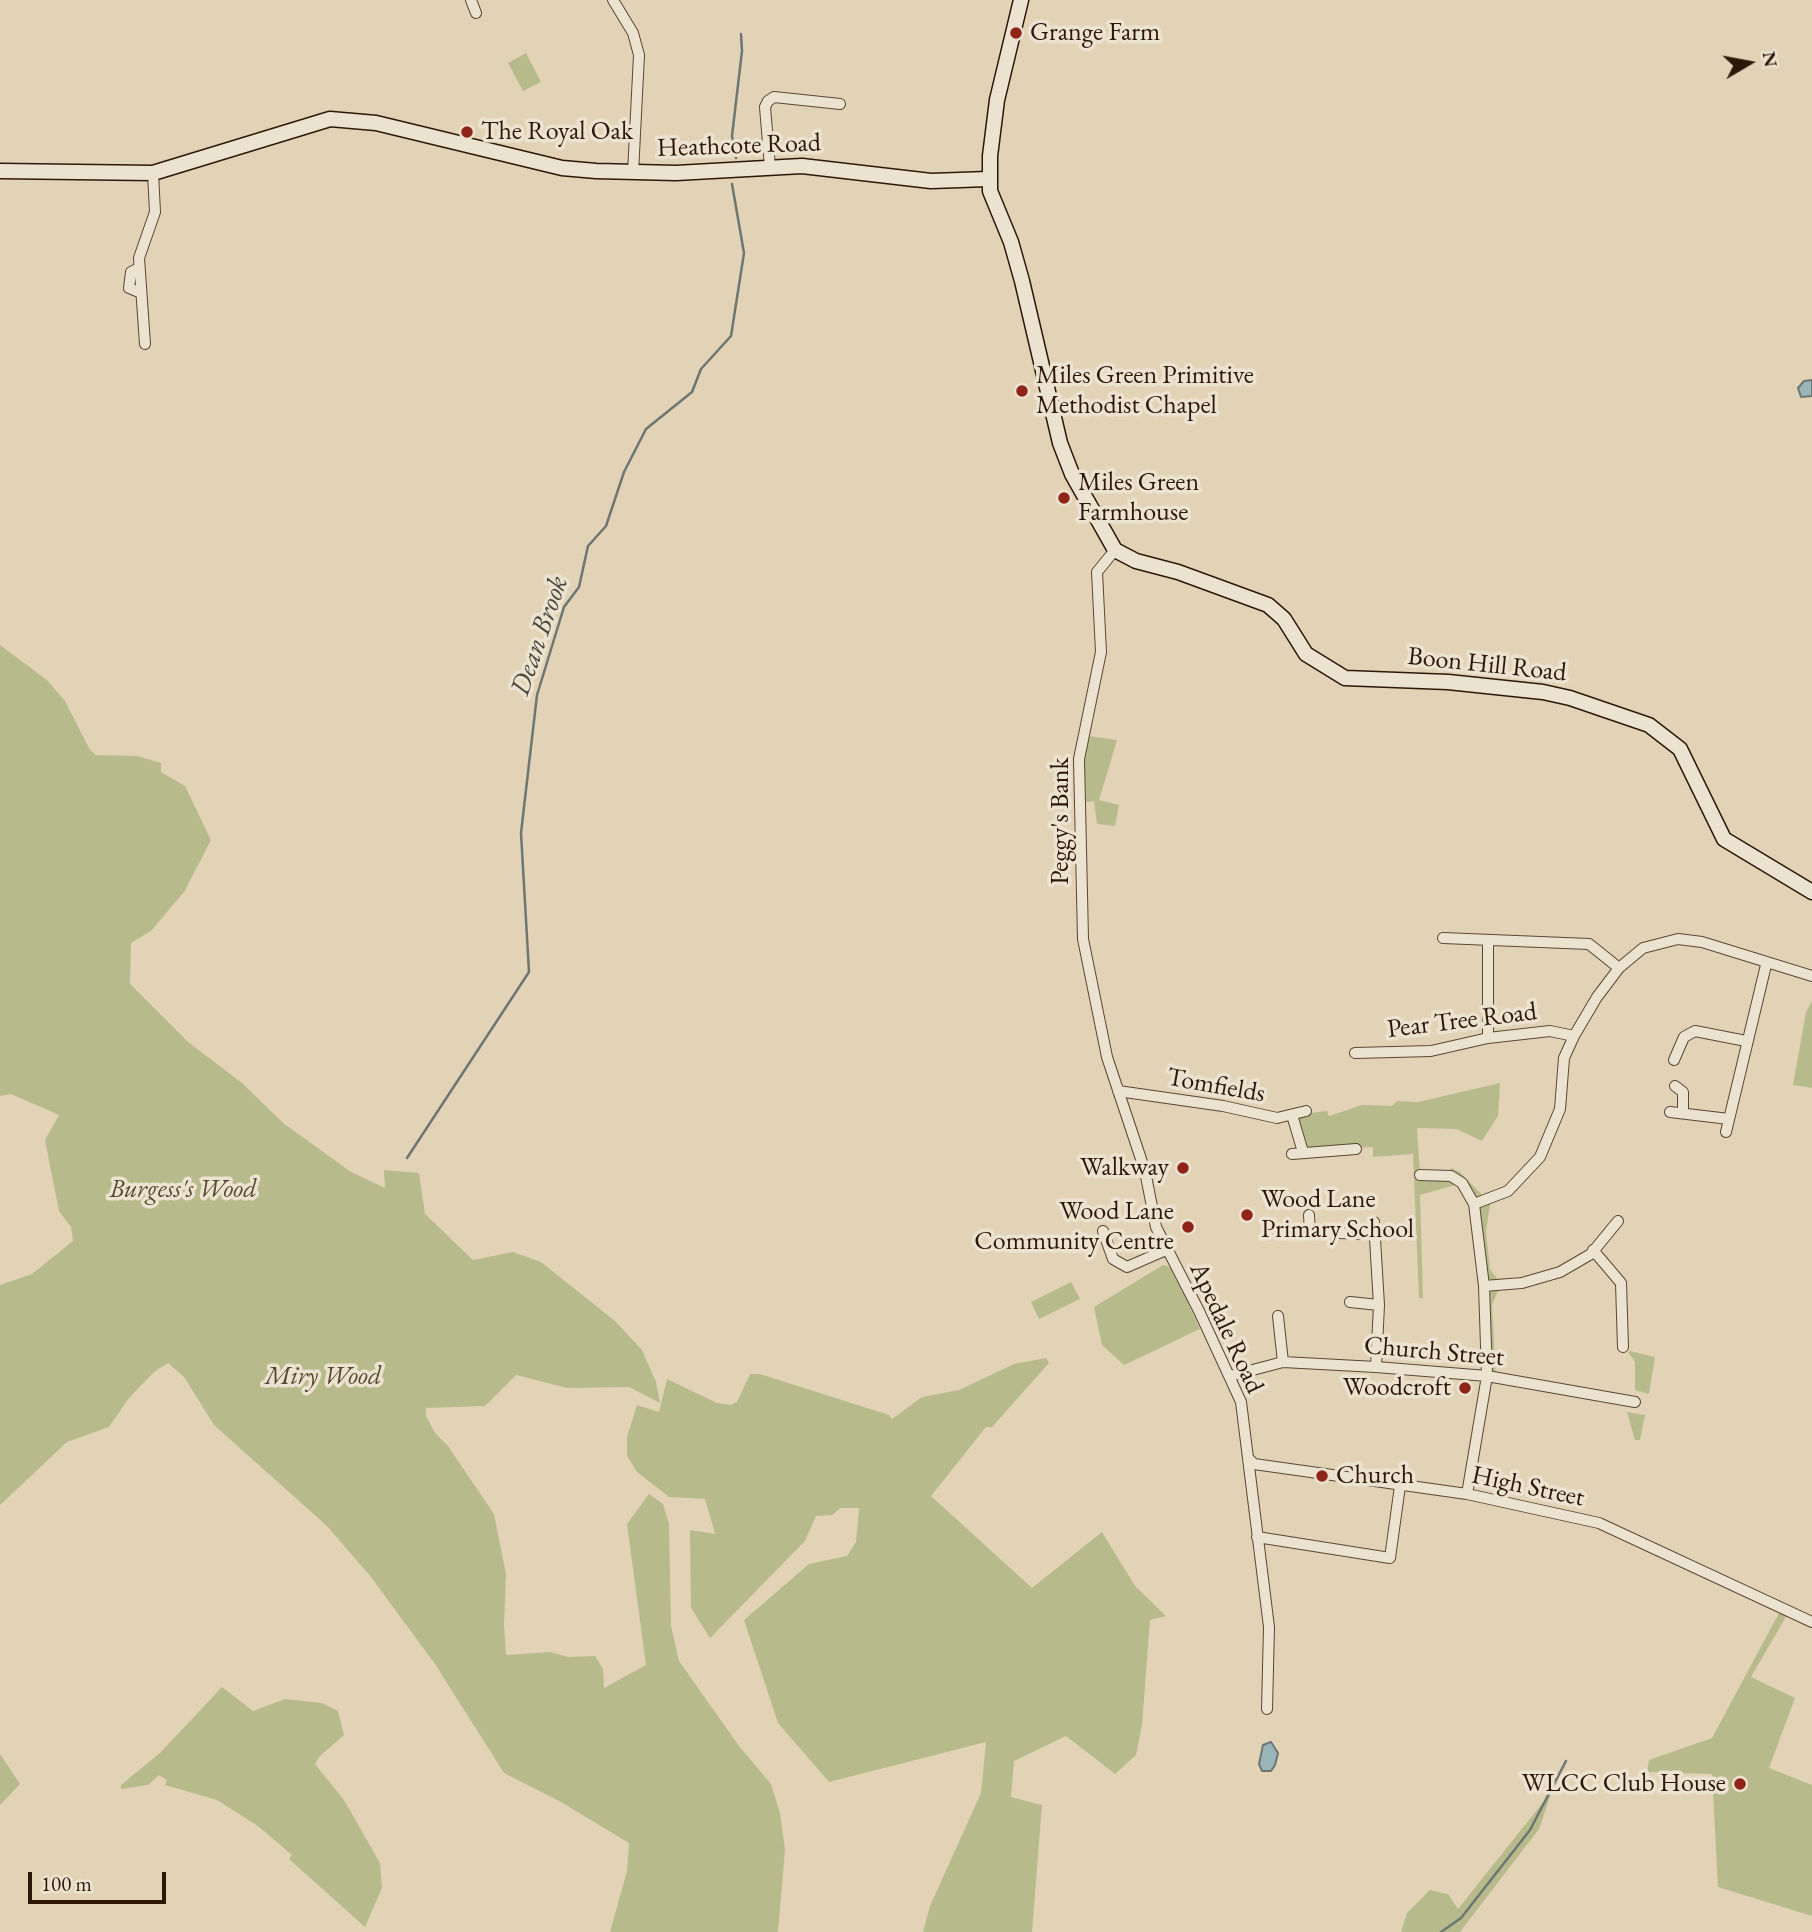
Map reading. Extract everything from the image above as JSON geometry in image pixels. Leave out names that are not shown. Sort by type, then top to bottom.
[{"type":"street","points":[[471,0],[476,13]]},
{"type":"street","points":[[613,0],[633,33],[639,55],[633,173]]},
{"type":"street","points":[[1021,0],[996,104],[988,179],[1022,281],[1060,443],[1072,474],[1115,550]]},
{"type":"street","points":[[770,167],[765,107],[768,100],[774,97],[840,104]]},
{"type":"street","name":"Heathcote Road","points":[[0,171],[153,173],[330,119],[376,123],[562,168],[633,173],[770,167],[834,168],[931,181],[988,179]]},
{"type":"street","points":[[145,344],[139,268],[141,247],[155,212],[153,173]]},
{"type":"street","name":"Boon Hill Road","points":[[1115,550],[1136,561],[1178,572],[1268,605],[1284,619],[1307,654],[1345,678],[1448,682],[1543,692],[1570,698],[1649,725],[1680,749],[1724,839],[1812,892]]},
{"type":"street","name":"Peggy's Bank","points":[[1107,1057],[1083,939],[1079,759],[1101,652],[1097,572],[1115,550]]},
{"type":"street","points":[[1443,938],[1589,944],[1619,968]]},
{"type":"street","points":[[1474,1204],[1508,1191],[1540,1157],[1560,1109],[1564,1058],[1574,1036],[1597,997],[1619,968],[1643,948],[1678,939],[1702,942],[1766,965],[1812,976]]},
{"type":"street","points":[[1488,940],[1488,1038]]},
{"type":"street","points":[[1726,1132],[1766,965]]},
{"type":"street","name":"Pear Tree Road","points":[[1355,1053],[1431,1051],[1488,1038],[1550,1031],[1574,1036]]},
{"type":"street","points":[[1673,1057],[1684,1037],[1695,1031],[1746,1041]]},
{"type":"street","name":"Apedale Road","points":[[1107,1057],[1145,1171],[1156,1227],[1241,1402],[1269,1627],[1267,1709]]},
{"type":"street","points":[[1675,1086],[1683,1092],[1682,1113]]},
{"type":"street","name":"Tomfields","points":[[1118,1091],[1223,1106],[1277,1118],[1306,1111]]},
{"type":"street","points":[[1670,1112],[1729,1119]]},
{"type":"street","points":[[1293,1115],[1298,1153],[1356,1149]]},
{"type":"street","points":[[1420,1175],[1451,1176],[1462,1183],[1474,1204],[1484,1286],[1487,1376],[1467,1494]]},
{"type":"street","points":[[1309,1215],[1305,1232],[1375,1234]]},
{"type":"street","points":[[1603,1221],[1611,1230]]},
{"type":"street","points":[[1484,1286],[1522,1283],[1560,1272],[1594,1250],[1618,1221]]},
{"type":"street","points":[[1374,1222],[1379,1305],[1376,1367]]},
{"type":"street","points":[[1103,1230],[1113,1259],[1127,1267],[1166,1250]]},
{"type":"street","points":[[1594,1250],[1621,1283],[1623,1347]]},
{"type":"street","points":[[1350,1302],[1379,1305]]},
{"type":"street","points":[[1278,1316],[1283,1362]]},
{"type":"street","name":"Church Street","points":[[1230,1376],[1283,1362],[1376,1367],[1487,1376],[1635,1402]]},
{"type":"street","name":"High Street","points":[[1248,1458],[1254,1464],[1467,1494],[1599,1523],[1812,1622]]},
{"type":"street","points":[[1257,1537],[1390,1558],[1400,1486]]},
{"type":"green space","points":[[526,53],[541,82],[523,91],[508,63]]},
{"type":"green space","points":[[0,645],[47,680],[65,701],[90,750],[96,755],[137,756],[161,763],[161,772],[185,786],[211,840],[184,892],[151,931],[131,943],[130,984],[188,1042],[242,1083],[283,1123],[351,1172],[385,1188],[384,1170],[419,1173],[425,1214],[473,1260],[513,1252],[541,1262],[615,1321],[642,1350],[656,1382],[660,1403],[629,1387],[567,1388],[516,1375],[485,1406],[426,1408],[426,1416],[435,1433],[448,1446],[494,1514],[506,1574],[506,1655],[551,1652],[568,1657],[595,1656],[603,1669],[604,1688],[646,1665],[627,1524],[649,1494],[663,1504],[669,1524],[671,1626],[679,1661],[739,1746],[771,1784],[780,1813],[785,1850],[778,1932],[610,1932],[627,1871],[629,1843],[561,1802],[504,1773],[435,1664],[371,1577],[327,1526],[214,1425],[184,1377],[168,1363],[154,1372],[129,1398],[109,1427],[67,1442],[0,1505],[0,1285],[32,1274],[73,1241],[71,1227],[59,1211],[45,1140],[59,1115],[11,1094],[0,1096]]},
{"type":"green space","points":[[1089,736],[1117,740],[1099,800],[1119,805],[1115,826],[1097,824],[1094,801],[1086,802],[1084,762]]},
{"type":"green space","points":[[1812,1001],[1812,1088],[1793,1085],[1806,1012]]},
{"type":"green space","points":[[1500,1083],[1498,1116],[1482,1141],[1456,1129],[1417,1128],[1420,1174],[1450,1176],[1451,1168],[1460,1172],[1486,1199],[1491,1197],[1486,1232],[1490,1269],[1501,1284],[1492,1305],[1496,1378],[1487,1376],[1474,1204],[1462,1183],[1420,1195],[1423,1298],[1419,1298],[1413,1154],[1373,1157],[1373,1147],[1303,1152],[1292,1115],[1327,1111],[1329,1116],[1362,1105],[1392,1106],[1397,1101],[1418,1102]]},
{"type":"green space","points":[[1163,1265],[1172,1268],[1200,1329],[1124,1365],[1102,1345],[1094,1307]]},
{"type":"green space","points":[[1071,1282],[1080,1299],[1039,1319],[1031,1302]]},
{"type":"green space","points":[[1628,1352],[1655,1357],[1649,1394],[1635,1390],[1635,1362]]},
{"type":"green space","points":[[1046,1358],[1049,1363],[992,1427],[986,1427],[931,1496],[1032,1588],[1102,1532],[1135,1586],[1166,1616],[1150,1620],[1142,1725],[1136,1755],[1115,1774],[1066,1736],[1014,1761],[1011,1797],[1042,1805],[1032,1932],[923,1932],[930,1906],[981,1793],[986,1742],[829,1782],[778,1723],[744,1620],[809,1564],[847,1556],[856,1542],[859,1508],[841,1508],[832,1515],[816,1516],[805,1541],[710,1638],[691,1608],[690,1530],[715,1534],[705,1499],[669,1497],[637,1472],[627,1456],[627,1437],[637,1405],[659,1412],[667,1379],[717,1403],[731,1405],[737,1402],[750,1374],[760,1374],[889,1415],[892,1419],[922,1397],[959,1390],[1014,1364]]},
{"type":"green space","points":[[1627,1412],[1645,1415],[1640,1440],[1635,1440]]},
{"type":"green space","points":[[1779,1613],[1787,1615],[1751,1677],[1795,1698],[1769,1768],[1812,1785],[1812,1916],[1718,1887],[1712,1774],[1647,1772],[1649,1760],[1712,1738]]},
{"type":"green space","points":[[222,1687],[253,1711],[285,1699],[322,1703],[338,1711],[344,1735],[320,1756],[315,1764],[344,1800],[380,1863],[382,1888],[365,1927],[289,1859],[292,1855],[258,1826],[217,1800],[165,1785],[167,1780],[159,1775],[148,1785],[121,1789],[121,1785],[160,1753]]},
{"type":"green space","points":[[0,1754],[20,1784],[0,1805]]},
{"type":"green space","points":[[1552,1791],[1539,1829],[1460,1932],[1401,1932],[1407,1913],[1430,1890],[1448,1894],[1458,1909]]},
{"type":"water","points":[[1812,380],[1812,396],[1801,397],[1798,388],[1804,381]]},
{"type":"water","points":[[1271,1742],[1278,1753],[1275,1765],[1271,1771],[1262,1771],[1259,1764],[1263,1745]]},
{"type":"waterway","name":"Dean Brook","points":[[736,158],[732,136],[742,51],[741,34]]},
{"type":"waterway","name":"Dean Brook","points":[[407,1158],[529,972],[521,833],[537,695],[564,607],[579,587],[588,546],[606,526],[624,472],[646,429],[692,392],[701,369],[731,336],[744,253],[732,184]]},
{"type":"waterway","points":[[1441,1932],[1461,1918],[1530,1830],[1566,1761]]},
{"type":"place","name":"Grange Farm","points":[[1016,33]]},
{"type":"place","name":"The Royal Oak","points":[[467,132]]},
{"type":"place","name":"Miles Green Primitive Methodist Chapel","points":[[1022,391]]},
{"type":"place","name":"Miles Green Farmhouse","points":[[1064,498]]},
{"type":"place","name":"Walkway","points":[[1183,1168]]},
{"type":"place","name":"Wood Lane Primary School","points":[[1247,1215]]},
{"type":"place","name":"Wood Lane Community Centre","points":[[1188,1227]]},
{"type":"place","name":"Woodcroft","points":[[1465,1388]]},
{"type":"place","name":"Church","points":[[1322,1476]]},
{"type":"place","name":"WLCC Club House","points":[[1740,1784]]},
{"type":"park label","name":"Burgess's Wood","points":[[183,1190]]},
{"type":"park label","name":"Miry Wood","points":[[323,1377]]}]
